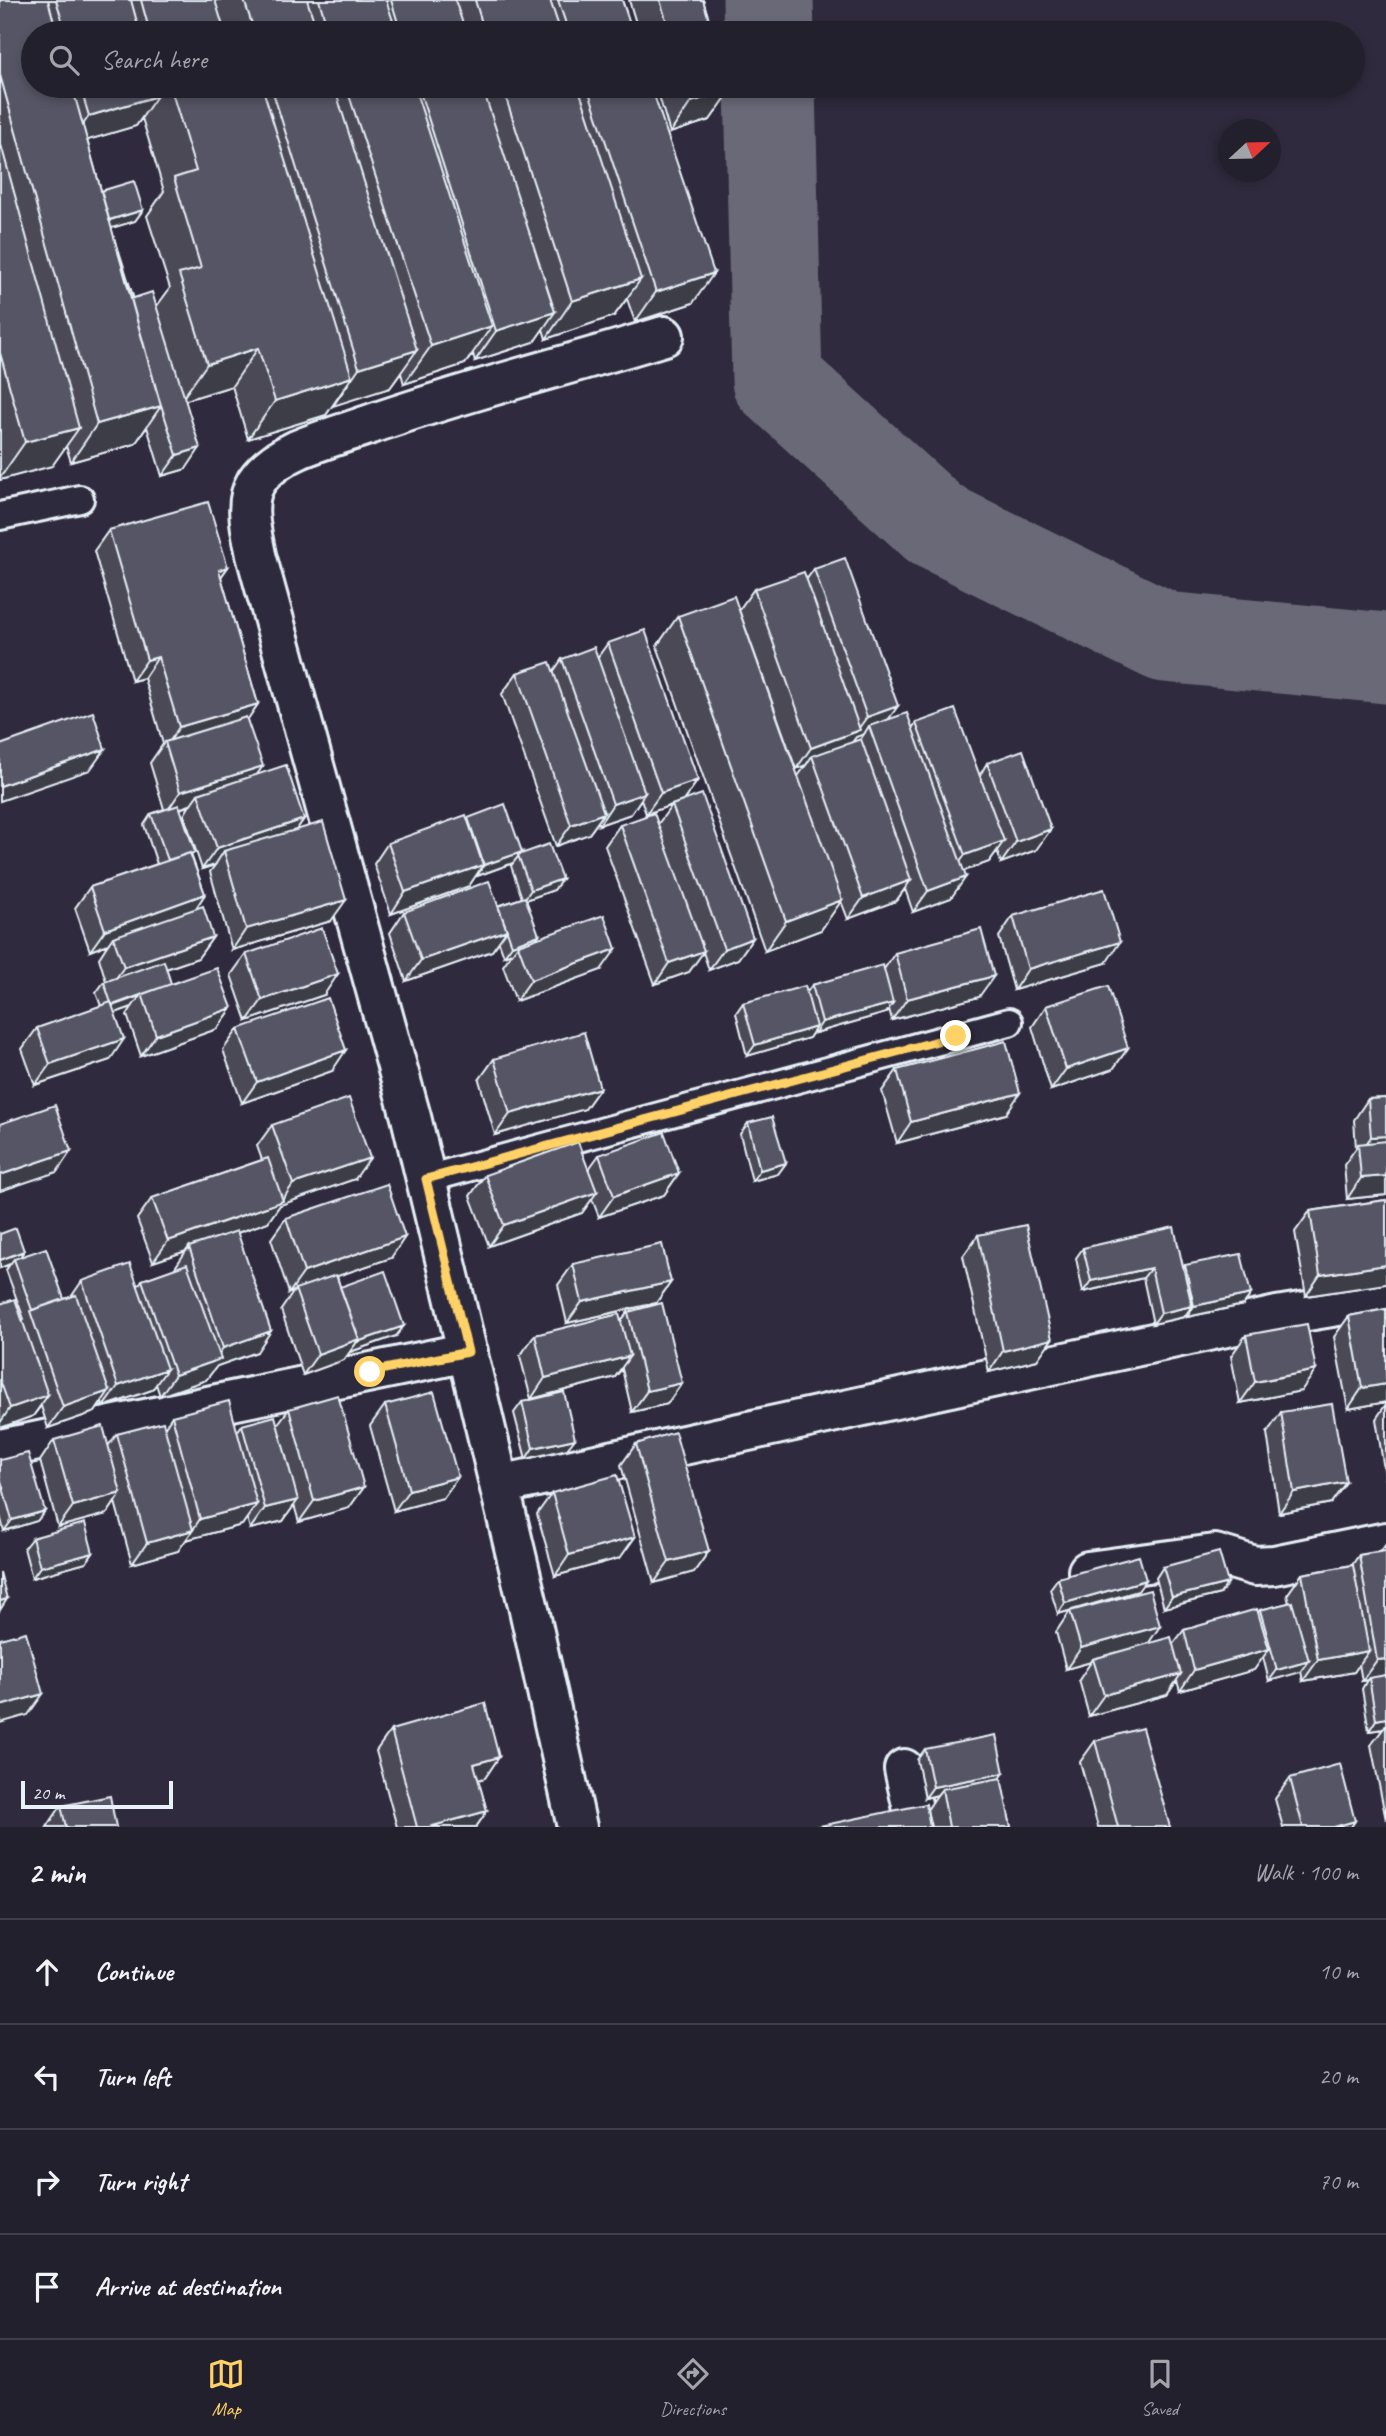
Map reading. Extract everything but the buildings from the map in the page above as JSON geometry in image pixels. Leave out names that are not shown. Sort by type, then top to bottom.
[{"type":"street","points":[[577,1827],[500,1485],[426,1179],[256,555],[249,505],[255,483],[271,465],[296,450],[425,405],[664,336]]},
{"type":"street","points":[[500,1485],[1276,1316],[1386,1298]]},
{"type":"street","points":[[0,1450],[468,1352]]},
{"type":"street","points":[[1086,1571],[1215,1554],[1255,1566],[1274,1565],[1386,1542]]},
{"type":"street","points":[[904,1769],[917,1827]]},
{"type":"lane","points":[[0,516],[79,499]]},
{"type":"lane","points":[[426,1179],[1009,1022]]},
{"type":"waterway","points":[[768,0],[769,21]]},
{"type":"waterway","points":[[770,98],[777,380],[936,525],[1165,637],[1386,658]]},
{"type":"route","points":[[370,1372],[468,1352],[426,1179],[956,1036]]}]
